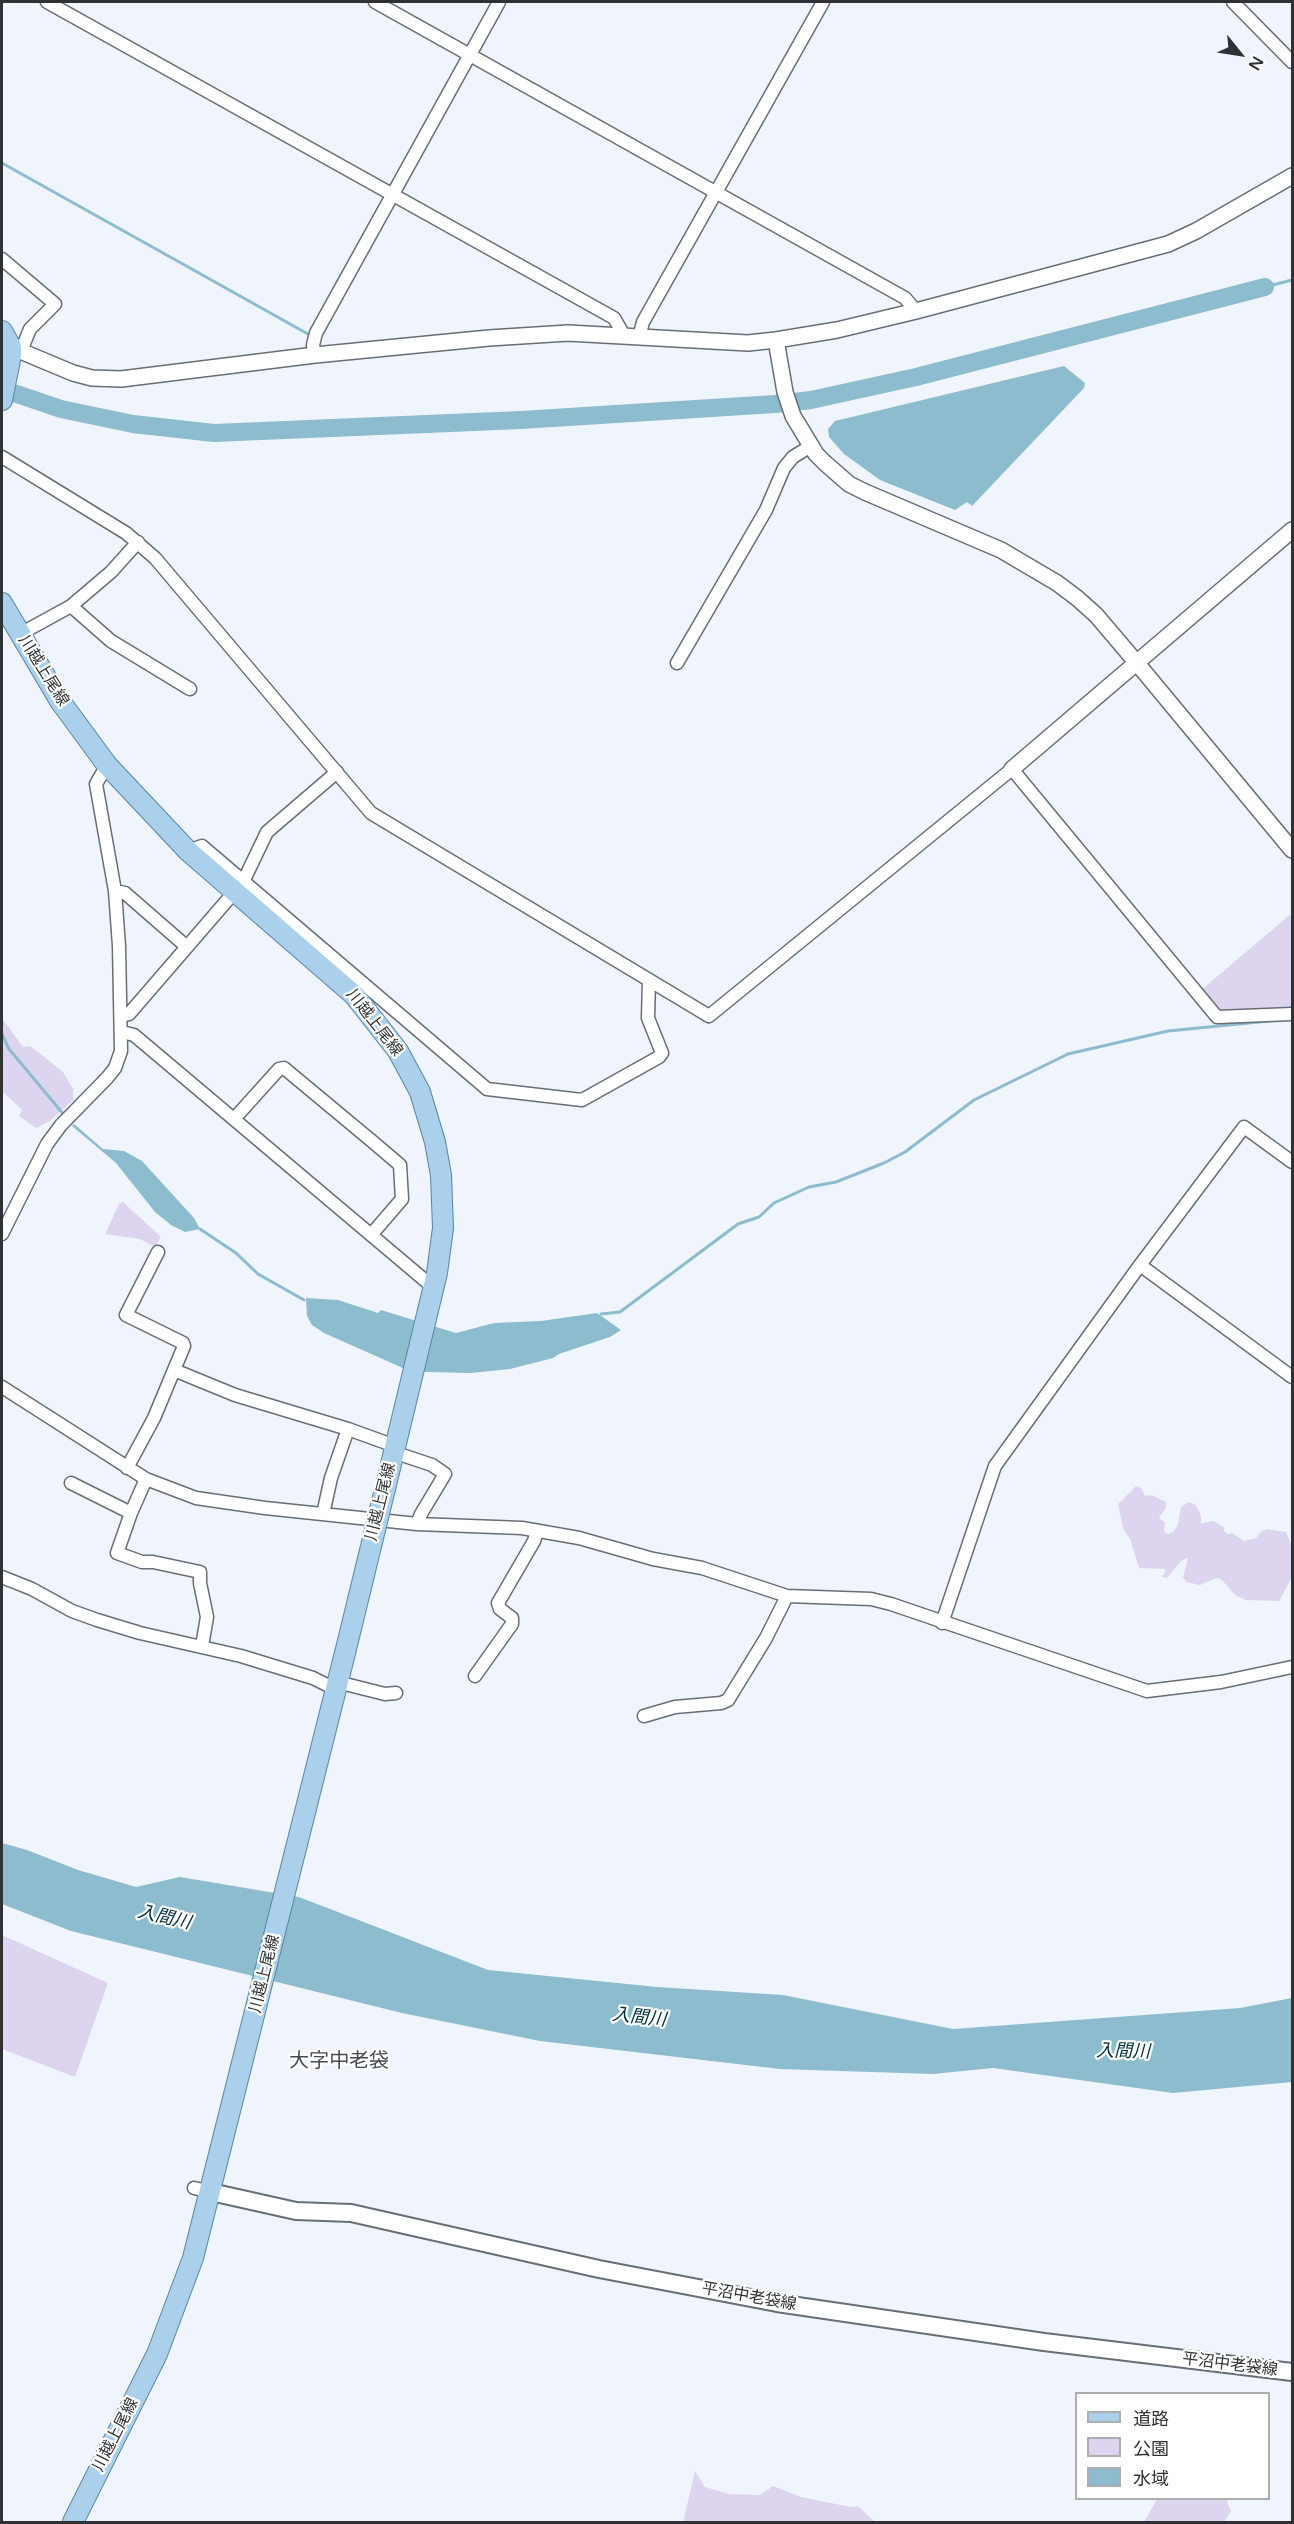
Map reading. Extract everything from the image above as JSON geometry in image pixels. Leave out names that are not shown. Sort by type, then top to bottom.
[{"type":"main road","points":[[2,399],[11,343]]},
{"type":"main road","name":"川越上尾線","points":[[2,603],[60,701],[107,765],[188,851],[239,887],[354,995],[393,1043],[415,1082],[428,1115],[441,1175],[443,1228],[434,1288],[414,1372],[345,1653],[206,2186],[193,2258],[157,2354],[73,2523]]},
{"type":"main road","name":"平沼中老袋線","points":[[206,2186],[290,2210],[351,2213],[599,2269],[777,2303],[1044,2342],[1293,2372]]},
{"type":"street","points":[[46,2],[614,318],[632,337]]},
{"type":"street","points":[[375,2],[906,298],[916,311]]},
{"type":"street","points":[[315,355],[313,345],[316,333],[499,2]]},
{"type":"street","points":[[632,337],[644,322],[823,2]]},
{"type":"street","points":[[1233,2],[1293,62]]},
{"type":"street","points":[[2,259],[54,304],[30,329],[11,343],[73,373],[92,378],[122,380],[315,355],[500,337],[568,333],[748,343],[837,330],[1168,244],[1196,231],[1293,176]]},
{"type":"street","points":[[776,340],[785,392],[792,413],[820,458],[849,483],[1001,549],[1057,583],[1096,615],[1293,850]]},
{"type":"street","points":[[676,663],[766,510],[784,468],[793,457],[811,446]]},
{"type":"street","points":[[2,457],[138,542],[171,576],[371,813],[710,1016],[1012,770],[1293,530]]},
{"type":"street","points":[[20,634],[71,606],[111,572],[138,542]]},
{"type":"street","points":[[71,606],[111,641],[190,689]]},
{"type":"street","points":[[2,1234],[47,1144],[61,1125],[115,1068],[121,1051],[115,891],[96,784],[107,765]]},
{"type":"street","points":[[1012,770],[1217,1017],[1293,1014]]},
{"type":"street","points":[[121,1016],[129,1014],[239,887],[267,832],[337,772]]},
{"type":"street","points":[[239,887],[488,1089],[582,1100],[659,1058],[662,1053],[648,1018],[649,980]]},
{"type":"street","points":[[115,891],[125,893],[188,947]]},
{"type":"street","points":[[122,1032],[134,1035],[434,1288]]},
{"type":"street","points":[[234,1119],[279,1069],[284,1068],[373,1142],[400,1165],[402,1199],[371,1235]]},
{"type":"street","points":[[942,1623],[995,1466],[1140,1265],[1244,1127],[1293,1162]]},
{"type":"street","points":[[127,1468],[154,1418],[183,1343],[126,1315],[158,1252]]},
{"type":"street","points":[[1140,1265],[1293,1377]]},
{"type":"street","points":[[174,1370],[235,1395],[348,1429],[432,1465],[445,1474],[417,1524]]},
{"type":"street","points":[[2,1387],[146,1479],[196,1498],[417,1524],[504,1527],[579,1538],[653,1559],[702,1568],[788,1596],[871,1599],[1147,1691],[1221,1682],[1293,1667]]},
{"type":"street","points":[[323,1514],[331,1478],[348,1429]]},
{"type":"street","points":[[146,1479],[117,1553],[142,1562],[153,1562],[200,1572],[207,1617],[202,1646]]},
{"type":"street","points":[[71,1483],[131,1513]]},
{"type":"street","points":[[475,1676],[512,1624],[512,1618],[500,1609],[498,1603],[534,1541],[537,1531]]},
{"type":"street","points":[[2,1577],[32,1589],[72,1611],[140,1633],[202,1646],[313,1678],[335,1690],[396,1693]]},
{"type":"street","points":[[644,1716],[675,1707],[721,1703],[728,1700],[761,1648],[788,1596]]},
{"type":"green space","points":[[1292,913],[1292,1010],[1219,1013],[1200,991]]},
{"type":"green space","points":[[2,1018],[23,1047],[30,1046],[63,1072],[73,1089],[73,1100],[50,1121],[36,1128],[19,1116],[22,1110],[2,1091]]},
{"type":"green space","points":[[123,1202],[161,1237],[155,1247],[140,1239],[105,1234],[119,1204]]},
{"type":"green space","points":[[1136,1486],[1141,1488],[1145,1496],[1152,1495],[1166,1502],[1166,1508],[1159,1518],[1165,1522],[1164,1531],[1168,1534],[1173,1532],[1178,1525],[1181,1507],[1189,1502],[1196,1505],[1201,1516],[1201,1523],[1213,1521],[1224,1527],[1224,1531],[1228,1534],[1232,1533],[1244,1541],[1256,1538],[1267,1529],[1286,1532],[1292,1546],[1292,1577],[1279,1601],[1245,1600],[1235,1595],[1221,1579],[1216,1578],[1200,1585],[1186,1582],[1183,1577],[1188,1558],[1181,1561],[1167,1578],[1162,1577],[1166,1571],[1164,1569],[1139,1568],[1130,1539],[1123,1529],[1118,1504]]},
{"type":"green space","points":[[2,1935],[108,1983],[75,2077],[2,2049]]},
{"type":"green space","points":[[695,2471],[705,2487],[729,2494],[760,2495],[773,2486],[801,2497],[851,2507],[858,2506],[875,2522],[683,2522]]},
{"type":"green space","points":[[1156,2500],[1226,2500],[1231,2511],[1224,2522],[1144,2522]]},
{"type":"water","points":[[1064,366],[1085,383],[1084,388],[972,506],[967,502],[955,510],[880,480],[844,454],[829,437],[828,429],[835,421]]},
{"type":"water","points":[[74,1124],[103,1149],[124,1151],[142,1161],[194,1218],[200,1229],[185,1232],[171,1225],[155,1212],[116,1163],[72,1126]]},
{"type":"water","points":[[306,1298],[338,1300],[378,1313],[381,1310],[456,1333],[494,1323],[541,1321],[597,1313],[621,1330],[610,1337],[553,1358],[510,1369],[471,1373],[426,1372],[405,1369],[324,1333],[312,1325],[307,1316]]},
{"type":"water","name":"入間川","points":[[2,1843],[78,1870],[136,1887],[180,1877],[299,1897],[488,1970],[657,1987],[783,1995],[953,2029],[1240,2008],[1292,1998],[1292,2082],[1173,2093],[993,2068],[933,2074],[780,2069],[540,2041],[402,2013],[71,1931],[2,1904]]},
{"type":"waterway","points":[[2,163],[308,334]]},
{"type":"waterway","points":[[1265,287],[1292,280]]},
{"type":"waterway","points":[[2,389],[61,409],[133,424],[214,433],[521,420],[775,404],[811,400],[916,377],[1265,287]]},
{"type":"waterway","points":[[601,1314],[620,1312],[738,1224],[759,1217],[774,1203],[809,1187],[836,1182],[884,1163],[905,1152],[974,1100],[1068,1054],[1168,1031],[1279,1020]]},
{"type":"waterway","points":[[2,1034],[9,1049],[65,1116]]},
{"type":"waterway","points":[[200,1229],[236,1253],[258,1274],[304,1300]]},
{"type":"district","name":"大字中老袋","points":[[339,2062]]}]
